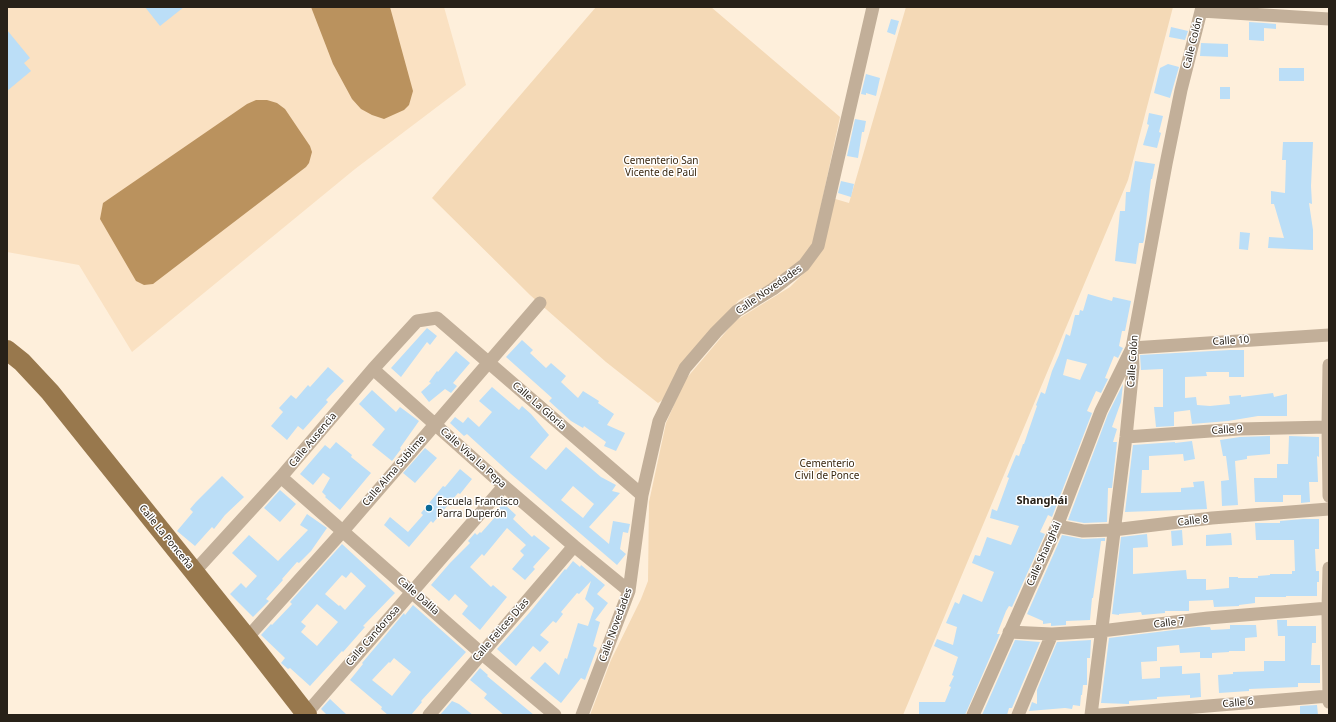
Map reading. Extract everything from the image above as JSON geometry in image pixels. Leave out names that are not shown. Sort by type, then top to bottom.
[{"type":"main road","name":"Calle La Ponceña","points":[[14,356],[50,392],[306,714]]},
{"type":"street","name":"Calle Novedades","points":[[582,715],[629,592],[642,495],[659,421],[685,368],[708,341],[737,311],[785,281],[804,265],[818,246],[873,7]]},
{"type":"street","points":[[1202,9],[1329,19]]},
{"type":"street","name":"Calle Colón","points":[[1091,715],[1113,530],[1126,437],[1133,367],[1132,348],[1167,157],[1181,90],[1202,9]]},
{"type":"street","name":"Calle Alma Sublime","points":[[247,638],[343,531],[540,303]]},
{"type":"street","name":"Calle La Gloria","points":[[437,318],[642,495]]},
{"type":"street","name":"Calle Ausencia","points":[[194,572],[281,477],[373,369],[417,321],[437,318]]},
{"type":"street","name":"Calle 10","points":[[1132,348],[1329,335]]},
{"type":"street","name":"Calle Shanghái","points":[[973,715],[1057,526],[1101,411],[1132,348]]},
{"type":"street","points":[[1329,365],[1329,496]]},
{"type":"street","name":"Calle Viva La Pepa","points":[[373,369],[504,486],[629,592]]},
{"type":"street","name":"Calle 9","points":[[1126,437],[1239,429],[1328,427]]},
{"type":"street","name":"Calle Dalila","points":[[281,477],[555,715]]},
{"type":"street","name":"Calle Candorosa","points":[[306,714],[504,486]]},
{"type":"street","name":"Calle 8","points":[[1057,526],[1083,531],[1113,530],[1212,518],[1329,509]]},
{"type":"street","name":"Calle Felices Días","points":[[429,715],[574,546]]},
{"type":"street","points":[[1329,568],[1329,702]]},
{"type":"street","name":"Calle 7","points":[[1009,632],[1052,634],[1101,631],[1208,618],[1328,608]]},
{"type":"street","points":[[1018,715],[1052,634]]},
{"type":"street","name":"Calle 6","points":[[1099,715],[1329,696]]},
{"type":"shaded area","points":[[7,7],[444,7],[466,85],[355,169],[132,352],[79,265],[7,252]]},
{"type":"shaded area","points":[[311,7],[390,7],[413,91],[409,105],[404,110],[384,119],[361,109],[352,99],[333,64]]},
{"type":"shaded area","points":[[256,100],[267,100],[277,103],[285,109],[310,146],[312,152],[309,163],[306,167],[153,284],[144,285],[136,281],[100,219],[103,203],[247,104]]},
{"type":"green space","name":"Cementerio San Vicente de Paúl","points":[[596,7],[711,7],[840,117],[812,248],[783,277],[739,300],[681,365],[664,399],[658,403],[606,362],[530,295],[432,198]]},
{"type":"green space","name":"Cementerio Civil de Ponce","points":[[906,7],[1173,7],[1128,180],[903,715],[590,715],[611,660],[641,599],[648,581],[649,502],[666,423],[685,380],[735,321],[790,287],[809,268],[832,198],[849,203]]},
{"type":"building","points":[[145,7],[184,7],[160,26]]},
{"type":"building","points":[[891,19],[899,21],[895,35],[887,32]]},
{"type":"building","points":[[1249,22],[1264,23],[1264,41],[1249,40]]},
{"type":"building","points":[[1264,23],[1276,24],[1276,29],[1264,28]]},
{"type":"building","points":[[1171,27],[1188,31],[1185,40],[1169,37]]},
{"type":"building","points":[[7,30],[30,58],[24,63],[31,71],[7,91]]},
{"type":"building","points":[[1201,43],[1228,44],[1228,57],[1200,56]]},
{"type":"building","points":[[1168,64],[1179,67],[1170,98],[1154,93],[1160,68]]},
{"type":"building","points":[[1279,68],[1304,68],[1304,81],[1279,81]]},
{"type":"building","points":[[866,74],[880,78],[876,96],[866,93],[866,95],[861,94]]},
{"type":"building","points":[[1220,87],[1230,87],[1230,99],[1220,99]]},
{"type":"building","points":[[1149,113],[1163,116],[1157,148],[1143,145],[1149,125],[1147,124]]},
{"type":"building","points":[[855,119],[866,121],[864,132],[862,132],[858,158],[847,156]]},
{"type":"building","points":[[1283,142],[1313,142],[1311,186],[1312,204],[1309,203],[1313,230],[1313,250],[1268,248],[1269,237],[1284,238],[1274,204],[1271,204],[1271,191],[1285,193],[1286,160],[1282,160]]},
{"type":"building","points":[[1135,161],[1155,164],[1151,179],[1144,240],[1143,243],[1139,243],[1136,264],[1115,261],[1120,211],[1125,211],[1126,192],[1130,192]]},
{"type":"building","points":[[841,181],[854,184],[851,197],[838,193]]},
{"type":"building","points":[[1240,232],[1250,233],[1248,250],[1239,249]]},
{"type":"building","points":[[1088,294],[1112,301],[1113,297],[1131,301],[1125,331],[1122,331],[1119,346],[1123,348],[1118,358],[1114,356],[1105,378],[1108,379],[1101,393],[1096,391],[1087,411],[1092,413],[1052,517],[1048,515],[1040,532],[1045,534],[1012,607],[1009,606],[1006,611],[997,634],[1000,634],[965,715],[919,715],[919,702],[945,702],[951,687],[949,686],[954,676],[952,675],[958,657],[934,646],[937,639],[953,645],[957,627],[946,623],[955,602],[959,604],[963,594],[982,602],[994,572],[972,563],[975,555],[980,556],[987,537],[1011,545],[1019,526],[990,518],[992,509],[997,511],[1009,478],[1007,477],[1016,455],[1019,456],[1024,444],[1041,392],[1045,394],[1066,334],[1070,336],[1075,315],[1079,315],[1080,310],[1083,311]],"holes":[[[1067,359],[1087,364],[1080,380],[1063,375]]]},
{"type":"building","points":[[427,328],[437,336],[430,345],[427,342],[401,377],[391,368]]},
{"type":"building","points":[[522,340],[533,350],[530,353],[546,368],[551,363],[566,376],[561,382],[578,398],[583,391],[599,401],[598,403],[614,414],[607,425],[625,433],[616,451],[604,446],[606,442],[584,426],[583,428],[571,421],[549,401],[552,398],[506,357]]},
{"type":"building","points":[[1244,350],[1244,377],[1229,377],[1229,372],[1206,372],[1207,376],[1185,377],[1185,398],[1196,397],[1197,405],[1210,406],[1230,404],[1229,396],[1241,395],[1241,397],[1273,393],[1274,397],[1287,394],[1287,416],[1258,416],[1228,421],[1192,424],[1190,410],[1174,412],[1174,426],[1156,427],[1154,407],[1163,407],[1163,369],[1141,370],[1140,355]]},
{"type":"building","points":[[456,351],[470,363],[453,383],[457,386],[451,393],[445,389],[429,402],[421,392],[431,383],[429,382],[437,371],[438,372]]},
{"type":"building","points":[[328,367],[344,381],[326,400],[328,402],[303,430],[298,426],[287,440],[271,426],[283,412],[279,408],[291,395],[296,399],[308,385],[310,387]]},
{"type":"building","points":[[1123,384],[1121,402],[1112,427],[1117,429],[1113,442],[1117,442],[1112,488],[1108,488],[1107,522],[1084,523],[1068,520],[1108,414]]},
{"type":"building","points":[[492,387],[519,410],[522,406],[531,414],[549,435],[530,457],[546,470],[566,447],[601,477],[616,485],[612,491],[620,493],[589,527],[609,544],[613,521],[630,524],[628,533],[623,532],[620,549],[626,554],[617,565],[467,434],[464,436],[450,423],[455,417],[463,423],[468,417],[479,427],[492,412],[479,401]],"holes":[[[573,486],[594,504],[583,518],[561,500]]]},
{"type":"building","points":[[372,390],[396,412],[400,407],[419,421],[392,461],[372,445],[385,429],[359,404]]},
{"type":"building","points":[[1270,436],[1270,454],[1247,456],[1247,459],[1235,461],[1238,505],[1222,506],[1221,481],[1229,480],[1226,456],[1223,456],[1220,440],[1240,437]]},
{"type":"building","points":[[1289,436],[1319,437],[1319,457],[1317,456],[1318,482],[1309,482],[1310,502],[1301,503],[1301,495],[1283,495],[1283,502],[1255,502],[1254,478],[1277,478],[1277,464],[1288,464]]},
{"type":"building","points":[[1192,441],[1195,459],[1184,461],[1183,454],[1149,456],[1149,470],[1142,470],[1141,493],[1181,492],[1181,488],[1194,487],[1193,482],[1204,481],[1207,509],[1125,512],[1133,445]]},
{"type":"building","points":[[336,442],[352,455],[351,457],[371,473],[340,510],[325,497],[326,496],[322,492],[330,478],[323,473],[313,485],[300,474],[325,445],[330,449]]},
{"type":"building","points":[[425,448],[437,458],[415,483],[403,473]]},
{"type":"building","points":[[460,469],[472,479],[433,523],[431,521],[409,547],[384,525],[390,517],[408,532],[423,515],[421,513],[443,486],[445,487]]},
{"type":"building","points":[[222,476],[244,497],[225,515],[214,529],[212,527],[195,546],[177,531],[193,512],[190,509]]},
{"type":"building","points":[[280,490],[296,504],[280,522],[264,508]]},
{"type":"building","points":[[503,503],[516,515],[513,519],[532,537],[534,535],[550,548],[533,567],[535,569],[525,580],[512,569],[524,555],[520,551],[526,545],[507,528],[484,556],[482,554],[470,567],[491,587],[493,585],[507,597],[480,630],[462,614],[468,606],[455,594],[449,601],[431,585],[470,543],[468,541],[475,533],[477,535],[480,532],[481,533],[496,516],[494,514]]},
{"type":"building","points":[[307,514],[327,528],[311,551],[299,563],[297,562],[282,579],[283,580],[266,599],[269,601],[253,617],[230,594],[241,583],[246,588],[257,576],[232,553],[249,535],[278,561],[308,530],[300,525]]},
{"type":"building","points":[[1319,519],[1319,549],[1315,549],[1316,571],[1319,571],[1317,596],[1255,597],[1255,603],[1239,606],[1214,607],[1213,600],[1189,601],[1189,611],[1165,611],[1165,613],[1142,615],[1141,612],[1119,615],[1112,614],[1121,537],[1147,534],[1148,547],[1133,548],[1133,574],[1186,570],[1187,579],[1206,579],[1206,590],[1229,588],[1229,577],[1258,578],[1258,576],[1270,574],[1292,574],[1292,571],[1295,571],[1294,540],[1256,540],[1255,523],[1280,523],[1280,521]]},
{"type":"building","points":[[1182,530],[1183,545],[1172,546],[1171,531]]},
{"type":"building","points":[[1231,533],[1232,545],[1206,546],[1206,535]]},
{"type":"building","points":[[1062,535],[1083,539],[1105,538],[1105,541],[1101,541],[1090,620],[1066,621],[1066,625],[1051,626],[1051,623],[1043,624],[1043,621],[1027,614]]},
{"type":"building","points":[[342,544],[395,593],[363,626],[365,627],[343,652],[342,651],[310,686],[290,668],[288,669],[281,663],[285,658],[261,635],[292,604],[290,602]],"holes":[[[351,572],[366,586],[345,610],[325,594],[342,575],[346,578]],[[317,604],[338,622],[317,646],[301,632],[306,626],[301,622]]]},
{"type":"building","points":[[573,561],[580,567],[581,565],[605,585],[597,594],[608,603],[595,620],[600,622],[593,646],[597,648],[585,680],[581,678],[561,703],[530,678],[545,662],[559,675],[565,658],[567,659],[578,623],[588,626],[594,608],[585,599],[591,581],[579,594],[577,593],[561,612],[563,614],[556,623],[553,621],[540,635],[549,642],[540,652],[533,646],[516,666],[497,649]]},
{"type":"building","points":[[413,605],[466,652],[421,701],[422,702],[411,715],[388,715],[381,709],[382,707],[350,680],[363,664],[362,663],[404,613],[405,615]],"holes":[[[394,658],[411,672],[392,696],[372,680]]]},
{"type":"building","points":[[1277,620],[1287,620],[1287,626],[1316,626],[1316,643],[1312,643],[1311,665],[1320,665],[1320,683],[1298,683],[1298,687],[1249,689],[1249,691],[1219,693],[1218,675],[1233,674],[1233,672],[1264,671],[1264,661],[1285,661],[1285,636],[1278,636]]},
{"type":"building","points":[[1230,625],[1256,625],[1257,637],[1245,638],[1245,651],[1212,653],[1212,658],[1200,658],[1200,652],[1180,653],[1179,645],[1157,647],[1157,661],[1141,662],[1142,679],[1160,678],[1160,667],[1182,666],[1182,674],[1200,673],[1201,697],[1190,698],[1190,695],[1157,697],[1157,699],[1129,701],[1129,704],[1101,703],[1109,638],[1198,627],[1210,627],[1211,630],[1230,629]]},
{"type":"building","points":[[1015,640],[1040,642],[1012,708],[1009,708],[1007,715],[982,715]]},
{"type":"building","points":[[1091,640],[1090,658],[1087,658],[1087,685],[1083,685],[1080,706],[1073,705],[1072,709],[1065,708],[1029,711],[1032,702],[1037,704],[1037,690],[1057,642]]},
{"type":"building","points":[[480,668],[488,675],[487,676],[534,715],[504,715],[484,698],[487,694],[470,680]]},
{"type":"building","points":[[330,699],[347,715],[327,715],[321,709]]},
{"type":"building","points":[[452,701],[459,704],[473,715],[440,715]]},
{"type":"building","points":[[1317,705],[1318,715],[1300,715],[1300,706]]},
{"type":"place","name":"Escuela Francisco Parra Duperón","points":[[429,508]]},
{"type":"district","name":"Shanghái","points":[[1042,501]]}]
